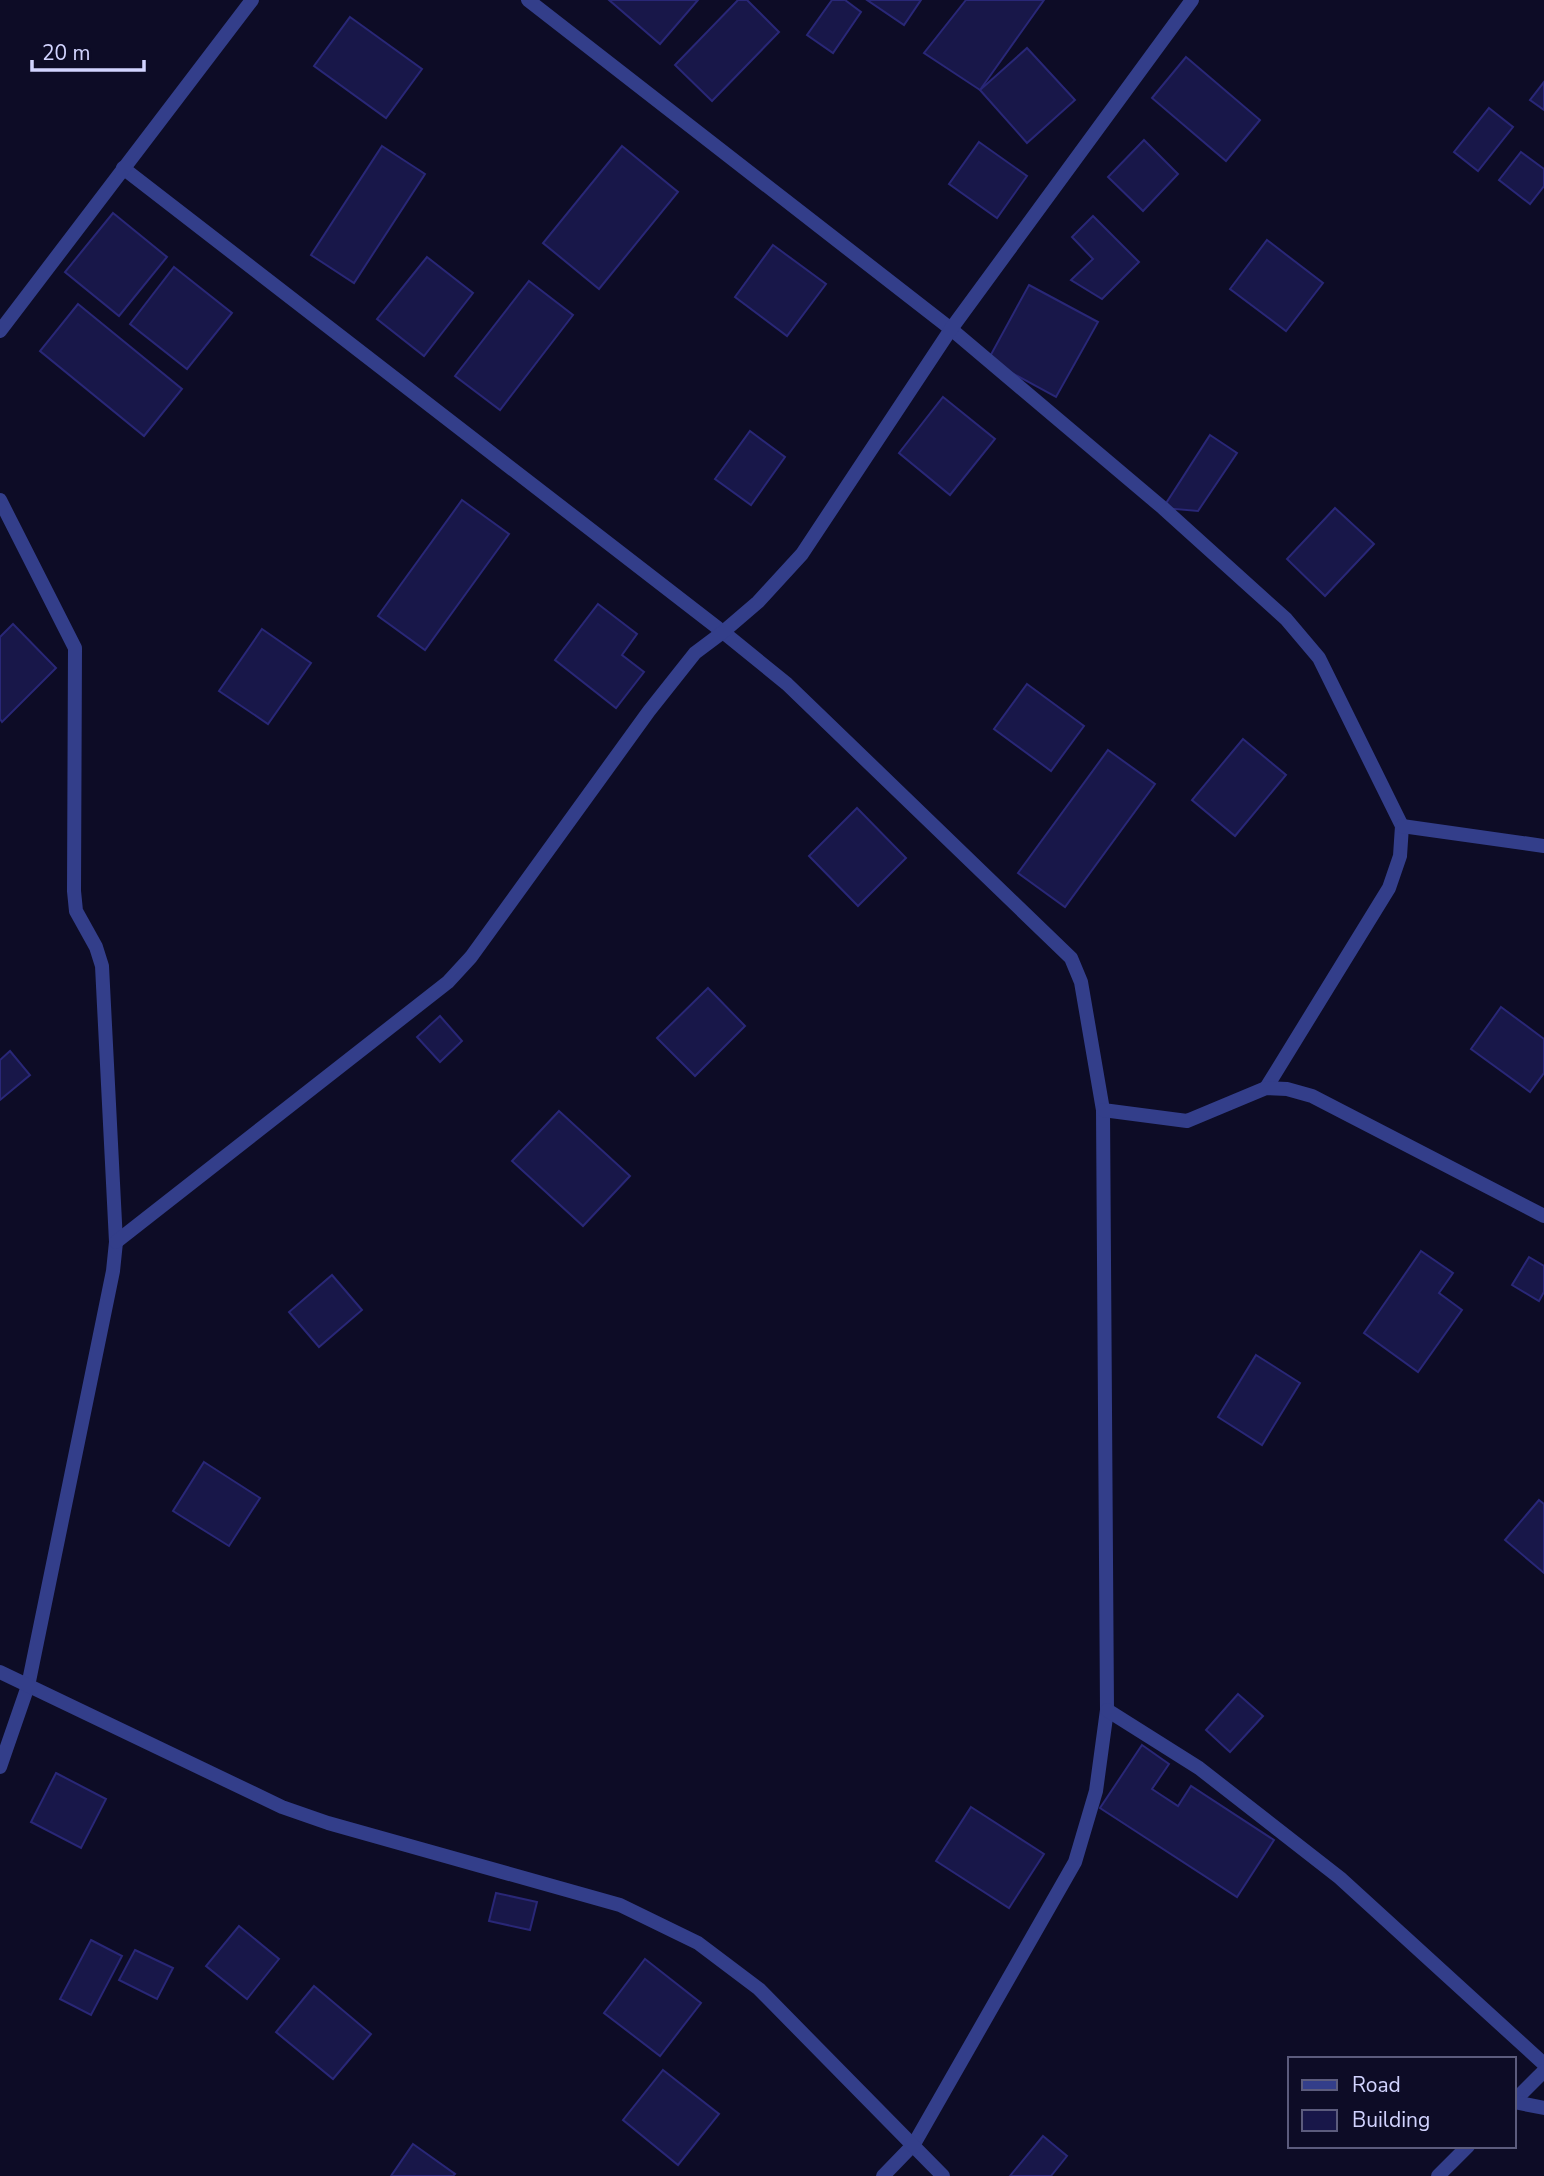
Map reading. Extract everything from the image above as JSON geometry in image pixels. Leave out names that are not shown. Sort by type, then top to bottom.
[{"type":"street","points":[[0,331],[252,0]]},
{"type":"street","points":[[528,0],[951,329],[1163,508],[1286,619],[1319,658],[1402,826],[1400,856],[1389,888],[1266,1088]]},
{"type":"street","points":[[116,1242],[448,982],[471,957],[649,711],[695,653],[758,602],[802,554],[951,329],[1190,1]]},
{"type":"street","points":[[123,168],[787,684],[1072,958],[1081,982],[1104,1110],[1107,1710],[1096,1791],[1075,1862],[914,2144],[883,2176]]},
{"type":"street","points":[[0,500],[75,648],[74,891],[76,911],[96,947],[102,966],[116,1242],[113,1271],[28,1686],[0,1767]]},
{"type":"street","points":[[1402,826],[1544,846]]},
{"type":"street","points":[[1104,1110],[1187,1121],[1266,1088],[1287,1089],[1312,1096],[1544,1216]]},
{"type":"street","points":[[0,1672],[282,1807],[327,1823],[620,1905],[698,1943],[759,1989],[943,2176]]},
{"type":"street","points":[[1107,1710],[1199,1768],[1340,1878],[1544,2063]]},
{"type":"street","points":[[1516,2100],[1544,2071]]},
{"type":"street","points":[[1516,2102],[1544,2108]]},
{"type":"street","points":[[1438,2176],[1466,2148]]},
{"type":"building","points":[[609,0],[698,0],[660,44]]},
{"type":"building","points":[[738,0],[747,0],[779,32],[712,101],[675,65]]},
{"type":"building","points":[[832,0],[845,0],[861,12],[833,53],[807,35]]},
{"type":"building","points":[[867,0],[921,0],[904,25]]},
{"type":"building","points":[[966,0],[1044,0],[980,90],[924,53]]},
{"type":"building","points":[[350,17],[422,69],[386,118],[314,66]]},
{"type":"building","points":[[1027,48],[1075,100],[1027,143],[980,90]]},
{"type":"building","points":[[1186,57],[1260,120],[1226,161],[1152,98]]},
{"type":"building","points":[[1544,82],[1544,110],[1530,100]]},
{"type":"building","points":[[1489,108],[1513,127],[1478,171],[1454,152]]},
{"type":"building","points":[[1144,140],[1178,174],[1143,211],[1108,177]]},
{"type":"building","points":[[979,142],[1027,176],[997,218],[949,184]]},
{"type":"building","points":[[382,146],[425,174],[354,283],[311,255]]},
{"type":"building","points":[[622,146],[678,192],[599,289],[543,243]]},
{"type":"building","points":[[1521,152],[1544,169],[1544,186],[1530,204],[1499,180]]},
{"type":"building","points":[[113,213],[167,257],[119,316],[65,272]]},
{"type":"building","points":[[1093,216],[1139,262],[1102,299],[1071,280],[1093,259],[1072,237]]},
{"type":"building","points":[[1267,240],[1323,283],[1286,331],[1230,289]]},
{"type":"building","points":[[773,245],[826,284],[787,336],[735,297]]},
{"type":"building","points":[[427,257],[473,293],[424,356],[377,319]]},
{"type":"building","points":[[174,267],[232,313],[187,369],[130,324]]},
{"type":"building","points":[[529,281],[573,315],[500,410],[455,376]]},
{"type":"building","points":[[1029,285],[1098,322],[1056,397],[988,360]]},
{"type":"building","points":[[78,304],[182,389],[144,436],[40,351]]},
{"type":"building","points":[[943,397],[995,439],[950,495],[899,453]]},
{"type":"building","points":[[750,431],[785,457],[751,505],[715,479]]},
{"type":"building","points":[[1210,435],[1237,453],[1198,511],[1163,508]]},
{"type":"building","points":[[462,500],[509,534],[425,650],[378,616]]},
{"type":"building","points":[[1335,508],[1374,544],[1325,596],[1287,559]]},
{"type":"building","points":[[598,604],[637,634],[622,655],[644,672],[616,708],[555,660]]},
{"type":"building","points":[[13,624],[56,668],[2,722],[0,637]]},
{"type":"building","points":[[262,629],[311,663],[268,724],[219,691]]},
{"type":"building","points":[[1027,684],[1084,726],[1051,771],[994,729]]},
{"type":"building","points":[[1243,739],[1286,775],[1235,836],[1192,800]]},
{"type":"building","points":[[1108,750],[1155,784],[1065,907],[1018,873]]},
{"type":"building","points":[[857,808],[906,858],[858,906],[809,856]]},
{"type":"building","points":[[708,988],[745,1026],[695,1076],[657,1038]]},
{"type":"building","points":[[1501,1007],[1544,1039],[1544,1073],[1530,1092],[1471,1049]]},
{"type":"building","points":[[440,1016],[462,1041],[440,1062],[417,1037]]},
{"type":"building","points":[[10,1051],[30,1075],[0,1100],[0,1060]]},
{"type":"building","points":[[559,1111],[630,1176],[583,1226],[512,1161]]},
{"type":"building","points":[[1421,1251],[1453,1273],[1439,1293],[1462,1310],[1418,1372],[1364,1333]]},
{"type":"building","points":[[1529,1257],[1544,1266],[1544,1292],[1539,1301],[1512,1285]]},
{"type":"building","points":[[332,1275],[362,1310],[319,1347],[289,1312]]},
{"type":"building","points":[[1256,1355],[1300,1383],[1262,1445],[1218,1417]]},
{"type":"building","points":[[204,1462],[260,1498],[229,1546],[173,1511]]},
{"type":"building","points":[[1539,1500],[1544,1504],[1544,1573],[1505,1540]]},
{"type":"building","points":[[1238,1694],[1263,1716],[1230,1752],[1206,1730]]},
{"type":"building","points":[[1142,1745],[1169,1764],[1152,1789],[1178,1806],[1191,1786],[1274,1840],[1237,1897],[1100,1808]]},
{"type":"building","points":[[56,1773],[106,1799],[81,1848],[31,1822]]},
{"type":"building","points":[[971,1807],[1044,1854],[1009,1908],[936,1861]]},
{"type":"building","points":[[496,1893],[537,1902],[530,1930],[489,1921]]},
{"type":"building","points":[[239,1926],[279,1959],[247,1999],[206,1966]]},
{"type":"building","points":[[91,1940],[122,1956],[91,2015],[60,1999]]},
{"type":"building","points":[[135,1950],[173,1968],[157,1999],[119,1980]]},
{"type":"building","points":[[645,1959],[701,2003],[660,2056],[604,2013]]},
{"type":"building","points":[[314,1986],[371,2034],[333,2079],[276,2032]]},
{"type":"building","points":[[663,2070],[719,2114],[678,2165],[623,2120]]},
{"type":"building","points":[[1043,2136],[1067,2156],[1051,2176],[1010,2176]]},
{"type":"building","points":[[413,2144],[455,2174],[391,2176]]}]
